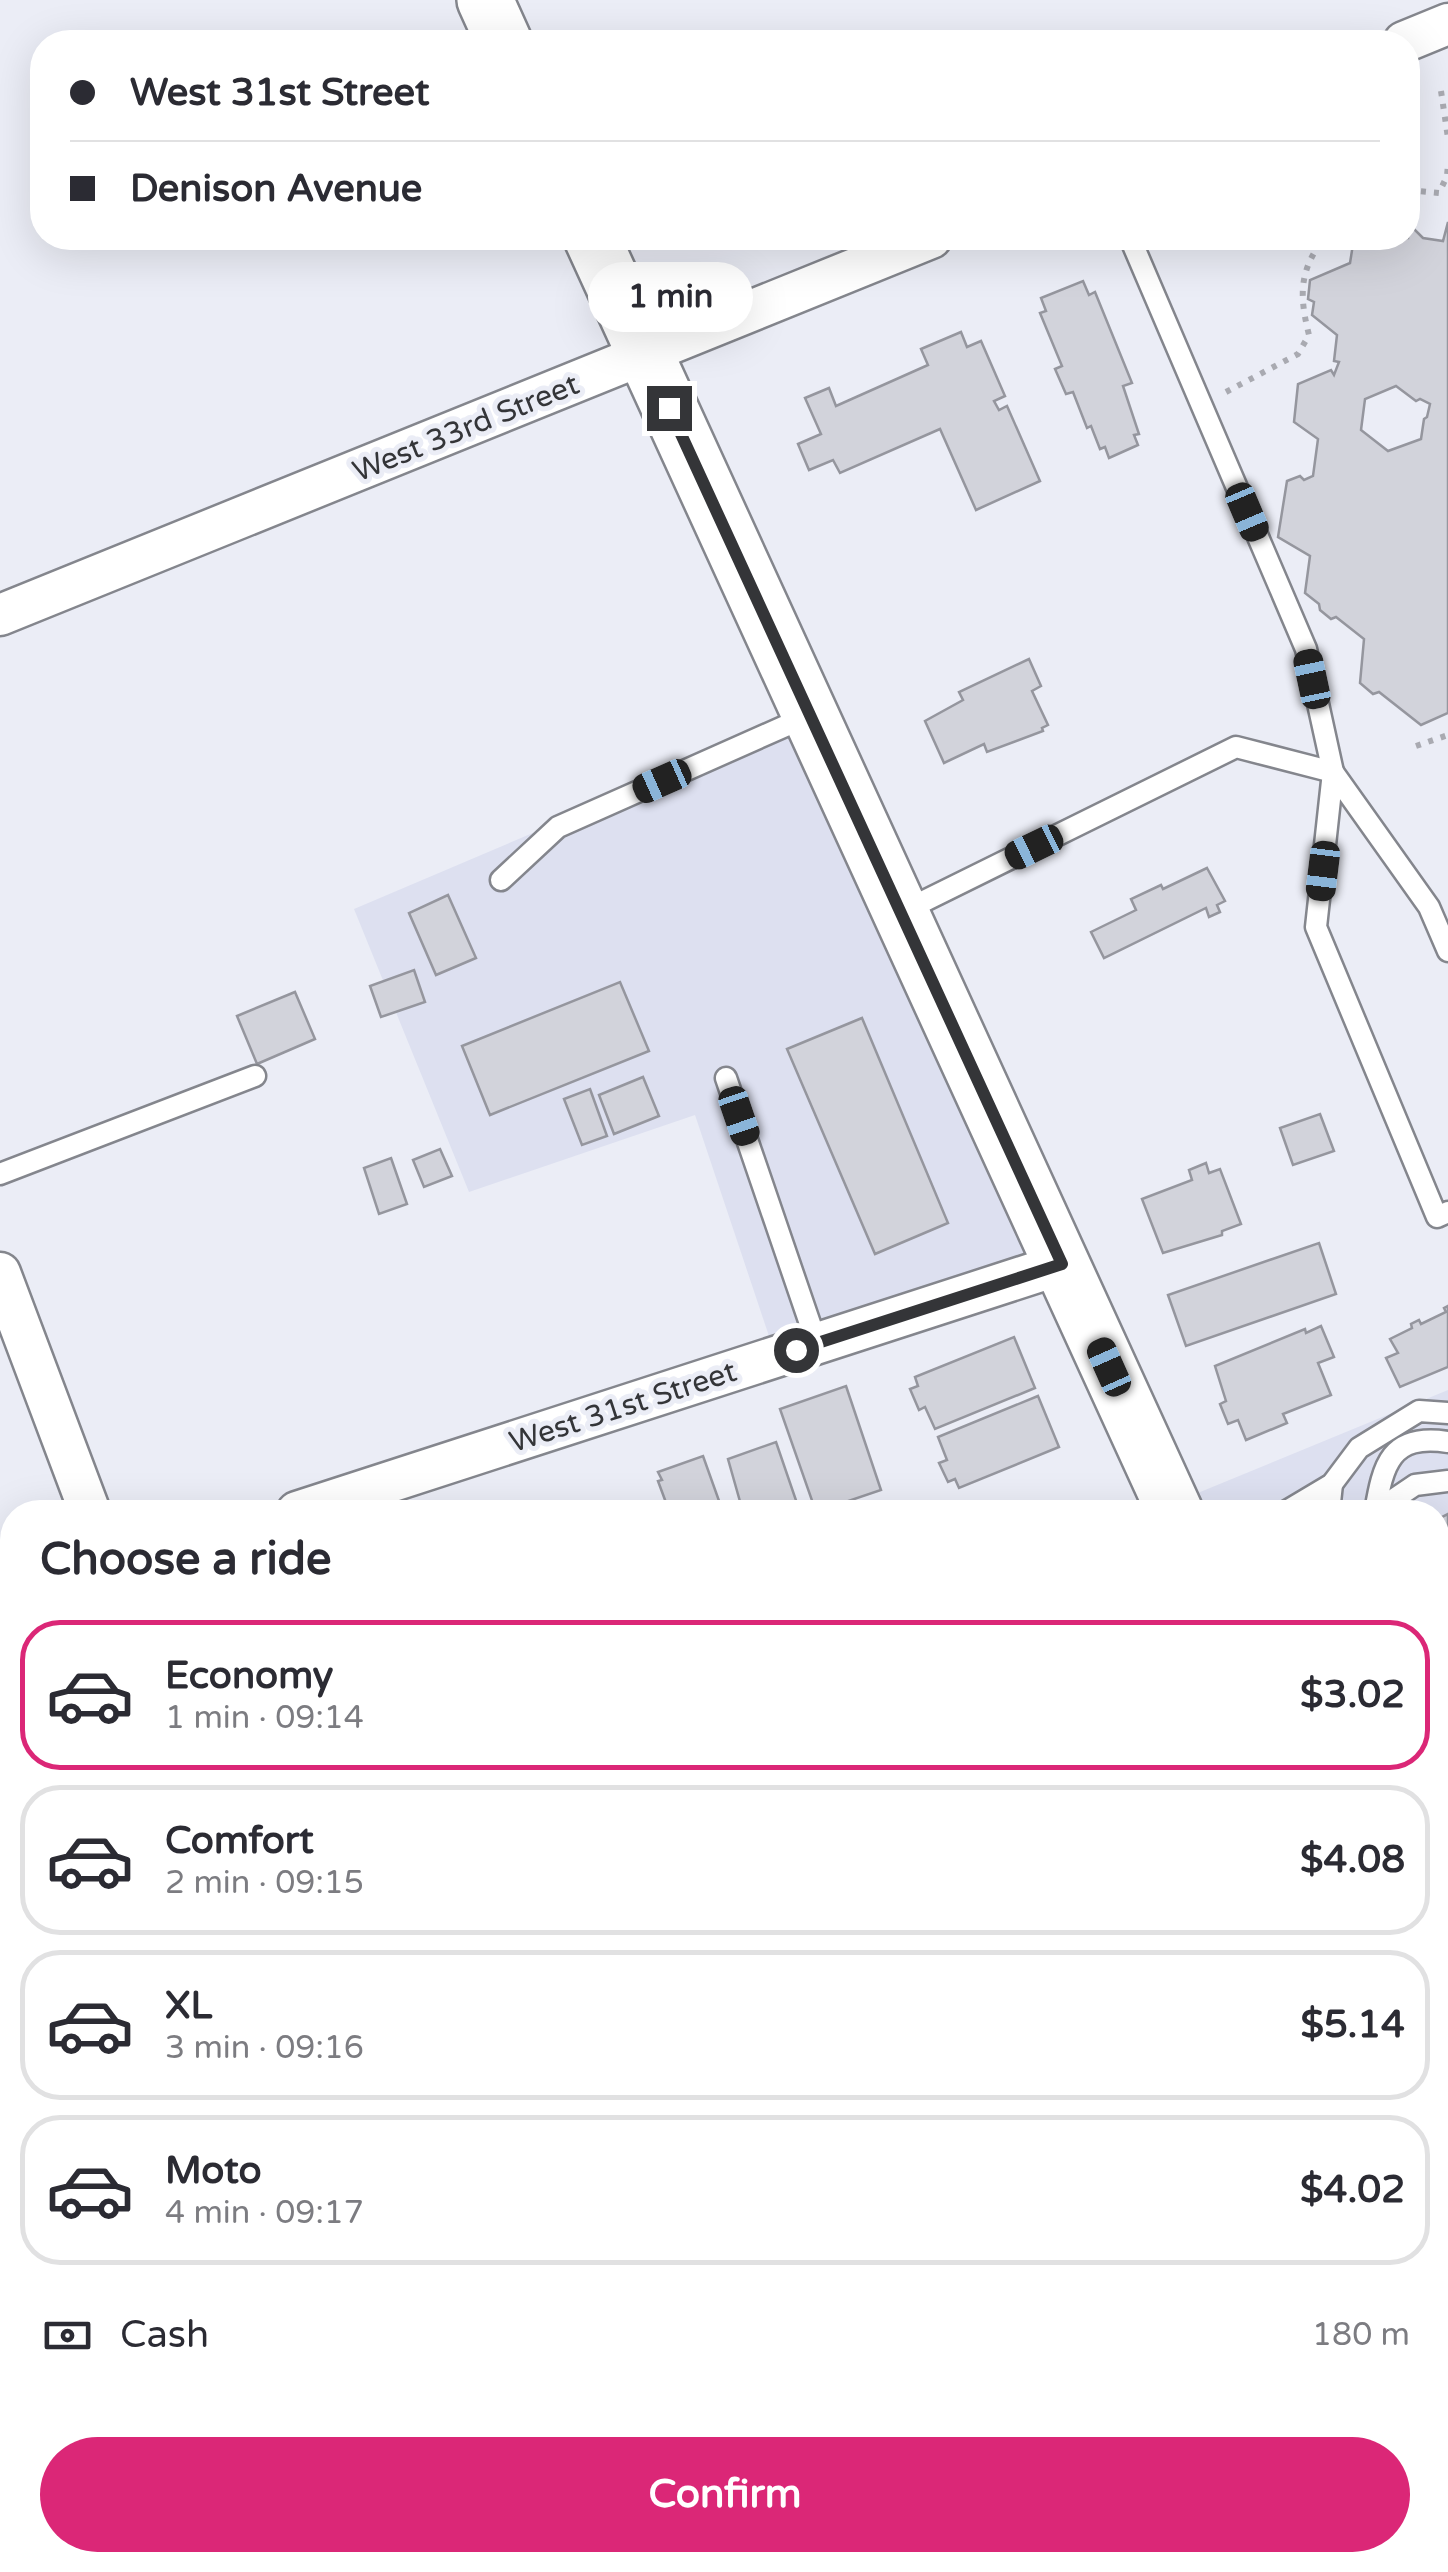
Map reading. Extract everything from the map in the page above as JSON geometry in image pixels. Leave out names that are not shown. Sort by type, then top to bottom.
[{"type":"main road","points":[[484,0],[498,30]]},
{"type":"main road","points":[[597,250],[1170,1500]]},
{"type":"street","points":[[1420,35],[1448,24]]},
{"type":"street","name":"West 33rd Street","points":[[0,616],[902,250]]},
{"type":"street","name":"West 31st Street","points":[[335,1500],[1062,1264]]},
{"type":"street","points":[[2,1287],[85,1500]]},
{"type":"lane","points":[[1135,250],[1306,648],[1333,772],[1316,928],[1437,1217],[1448,1212]]},
{"type":"lane","points":[[501,880],[558,827],[810,715]]},
{"type":"lane","points":[[900,912],[1236,747],[1333,772],[1429,908],[1448,951]]},
{"type":"lane","points":[[0,1174],[255,1076]]},
{"type":"lane","points":[[726,1078],[817,1344]]},
{"type":"lane","points":[[1305,1500],[1332,1484],[1360,1448],[1419,1410],[1448,1414]]},
{"type":"lane","points":[[1377,1500],[1382,1469],[1403,1446],[1428,1439],[1448,1442]]},
{"type":"lane","points":[[1393,1500],[1415,1485],[1448,1481]]},
{"type":"lane","points":[[1330,1500],[1332,1484]]},
{"type":"path","points":[[1441,90],[1448,138]]},
{"type":"path","points":[[1420,191],[1438,193],[1448,176],[1448,164]]},
{"type":"path","points":[[1225,392],[1298,354],[1309,335],[1301,304],[1307,261],[1315,250]]},
{"type":"path","points":[[1416,746],[1448,735]]},
{"type":"shaded area","points":[[810,715],[1062,1264],[776,1357],[695,1115],[469,1192],[354,909]]},
{"type":"shaded area","points":[[1448,1390],[1448,1500],[1181,1500]]},
{"type":"building","points":[[1448,222],[1448,713],[1421,725],[1379,692],[1373,694],[1360,683],[1364,639],[1336,617],[1331,619],[1305,593],[1310,556],[1278,537],[1287,481],[1313,476],[1318,439],[1294,422],[1298,384],[1331,370],[1334,375],[1339,362],[1334,361],[1337,335],[1312,315],[1314,302],[1308,299],[1310,280],[1350,263],[1352,250],[1420,250],[1420,235],[1443,241]],"holes":[[[1396,386],[1416,401],[1430,404],[1421,439],[1388,451],[1361,430],[1365,399]]]},
{"type":"building","points":[[1083,281],[1089,295],[1095,292],[1132,383],[1123,386],[1139,434],[1134,435],[1138,445],[1109,458],[1105,447],[1100,449],[1091,426],[1087,428],[1073,392],[1066,394],[1055,369],[1062,366],[1040,313],[1046,311],[1041,298]]},
{"type":"building","points":[[961,332],[967,347],[981,341],[1005,396],[994,401],[999,410],[1007,406],[1040,481],[976,510],[940,429],[840,473],[833,460],[809,470],[798,444],[821,434],[805,398],[829,388],[836,406],[928,365],[921,349]]},
{"type":"building","points":[[1029,659],[1041,686],[1032,691],[1048,725],[1043,731],[987,752],[984,744],[944,763],[925,721],[963,700],[959,692]]},
{"type":"building","points":[[1207,868],[1225,901],[1217,905],[1220,912],[1209,917],[1206,908],[1104,958],[1091,932],[1136,910],[1131,899]]},
{"type":"building","points":[[448,895],[476,958],[436,975],[409,913]]},
{"type":"building","points":[[414,970],[425,1002],[381,1017],[370,986]]},
{"type":"building","points":[[620,982],[649,1051],[490,1115],[462,1046]]},
{"type":"building","points":[[295,992],[315,1039],[257,1064],[237,1016]]},
{"type":"building","points":[[862,1018],[948,1223],[875,1254],[787,1049]]},
{"type":"building","points":[[643,1077],[659,1116],[614,1134],[599,1095]]},
{"type":"building","points":[[590,1089],[607,1136],[582,1145],[564,1099]]},
{"type":"building","points":[[1320,1114],[1334,1151],[1293,1165],[1280,1128]]},
{"type":"building","points":[[440,1149],[452,1176],[424,1187],[413,1160]]},
{"type":"building","points":[[391,1158],[407,1204],[379,1214],[364,1168]]},
{"type":"building","points":[[1206,1163],[1209,1173],[1220,1169],[1241,1224],[1222,1231],[1222,1235],[1163,1253],[1142,1199],[1192,1180],[1189,1170]]},
{"type":"building","points":[[1319,1243],[1336,1294],[1186,1346],[1168,1295]]},
{"type":"building","points":[[1448,1306],[1448,1367],[1400,1387],[1386,1358],[1398,1353],[1390,1339],[1419,1320],[1421,1324],[1446,1312],[1444,1308]]},
{"type":"building","points":[[1321,1326],[1334,1357],[1318,1363],[1331,1395],[1283,1414],[1287,1423],[1246,1440],[1238,1420],[1228,1424],[1220,1404],[1226,1401],[1215,1366]]},
{"type":"building","points":[[1014,1337],[1035,1388],[935,1429],[925,1407],[919,1410],[910,1389],[918,1386],[915,1377]]},
{"type":"building","points":[[846,1386],[881,1490],[851,1500],[812,1500],[780,1409]]},
{"type":"building","points":[[1038,1396],[1059,1447],[959,1488],[955,1479],[948,1482],[939,1463],[947,1460],[938,1437]]},
{"type":"building","points":[[776,1442],[796,1500],[740,1500],[728,1459]]},
{"type":"building","points":[[703,1456],[719,1500],[665,1500],[658,1472]]},
{"type":"route","points":[[669,408],[1062,1264],[796,1350]]}]
